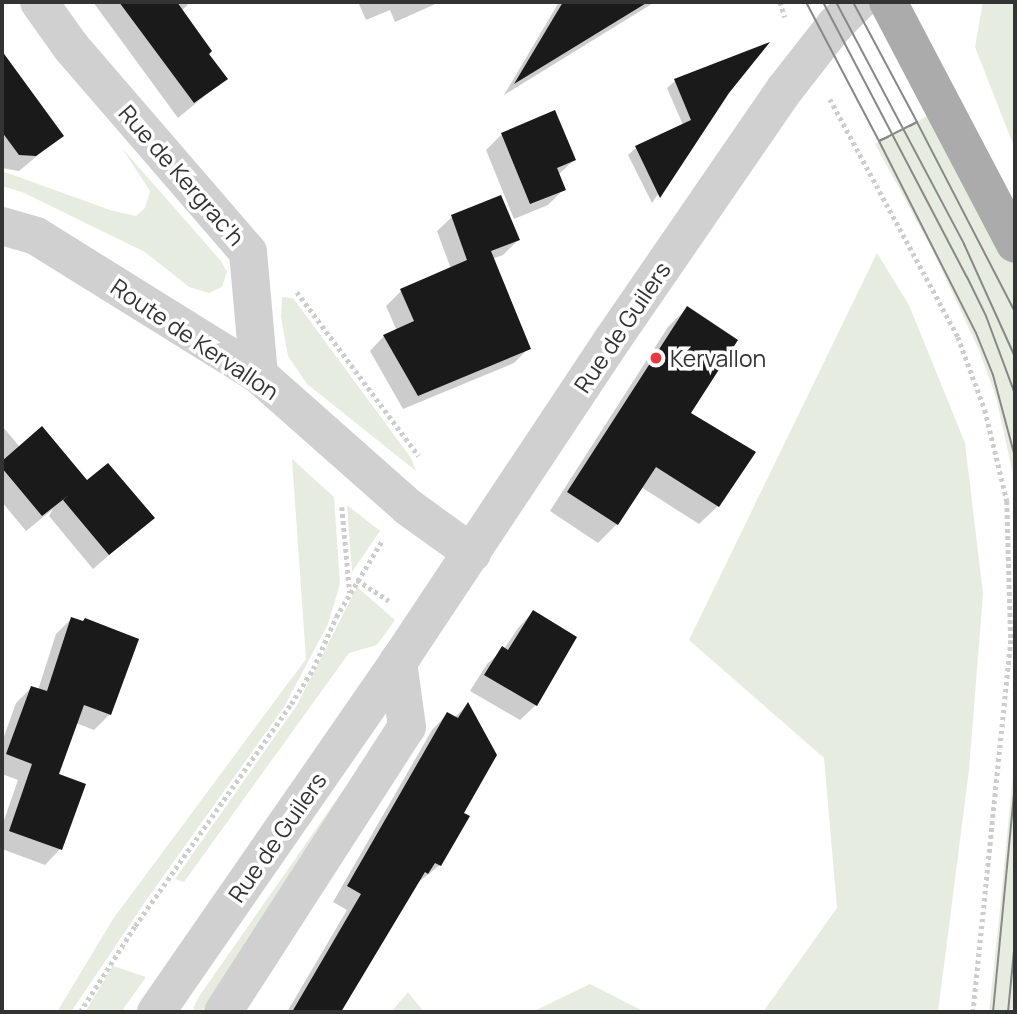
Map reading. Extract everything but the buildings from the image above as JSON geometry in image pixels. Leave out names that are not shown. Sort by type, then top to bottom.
[{"type":"main road","points":[[888,2],[1015,244]]},
{"type":"street","name":"Rue de Kergrac'h","points":[[39,2],[71,47],[248,253],[258,375]]},
{"type":"street","name":"Rue de Guilers","points":[[156,1012],[398,662],[613,339],[808,58],[858,2]]},
{"type":"street","name":"Route de Kervallon","points":[[2,226],[36,236],[258,375],[408,507],[472,553]]},
{"type":"street","name":"Rue de Guilers","points":[[223,1012],[407,727],[398,662]]},
{"type":"path","points":[[780,2],[958,337],[985,410],[1007,500],[1011,640],[973,1012]]},
{"type":"path","points":[[248,253],[290,283],[426,464]]},
{"type":"path","points":[[341,502],[350,594]]},
{"type":"path","points":[[80,1012],[135,926],[291,704],[313,669],[350,594],[388,531],[408,507]]},
{"type":"shaded area","points":[[983,2],[1015,2],[1015,149],[975,47]]},
{"type":"shaded area","points":[[933,113],[1015,267],[1015,483],[996,397],[979,350],[932,249],[875,144]]},
{"type":"shaded area","points":[[122,148],[221,261],[227,272],[222,287],[209,293],[189,287],[145,252],[22,192],[2,186],[2,171],[110,210],[136,216],[145,208],[150,191]]},
{"type":"shaded area","points":[[877,253],[909,305],[965,443],[983,594],[969,770],[938,1012],[763,1012],[837,908],[824,758],[689,640]]},
{"type":"shaded area","points":[[282,297],[293,298],[411,458],[416,471],[307,384],[288,356],[281,317]]},
{"type":"shaded area","points":[[292,459],[334,497],[340,584],[328,624],[284,707],[147,899],[71,1012],[57,1012],[113,919],[306,659]]},
{"type":"shaded area","points":[[347,505],[380,531],[352,572]]},
{"type":"shaded area","points":[[357,587],[395,620],[377,645],[349,653],[184,882],[175,879],[297,705]]},
{"type":"shaded area","points":[[1015,753],[1015,1012],[989,1012],[998,929]]},
{"type":"shaded area","points":[[351,779],[211,999],[201,1012],[196,1012],[193,1008],[200,995]]},
{"type":"shaded area","points":[[113,966],[146,977],[121,1012],[85,1012]]},
{"type":"shaded area","points":[[590,984],[645,1012],[532,1012]]},
{"type":"shaded area","points":[[408,992],[424,1012],[391,1012]]},
{"type":"tram line","points":[[806,2],[879,141],[888,137]]},
{"type":"tram line","points":[[823,2],[967,277],[986,316],[1015,394]]},
{"type":"tram line","points":[[836,2],[964,244],[1015,357]]},
{"type":"tram line","points":[[853,2],[917,122],[910,126]]},
{"type":"tram line","points":[[1015,312],[917,122],[879,141],[976,333],[993,375],[1015,457]]},
{"type":"tram line","points":[[993,1012],[1015,782]]},
{"type":"tram line","points":[[1008,1012],[1015,940]]},
{"type":"place","name":"Kervallon","points":[[656,358]]}]
